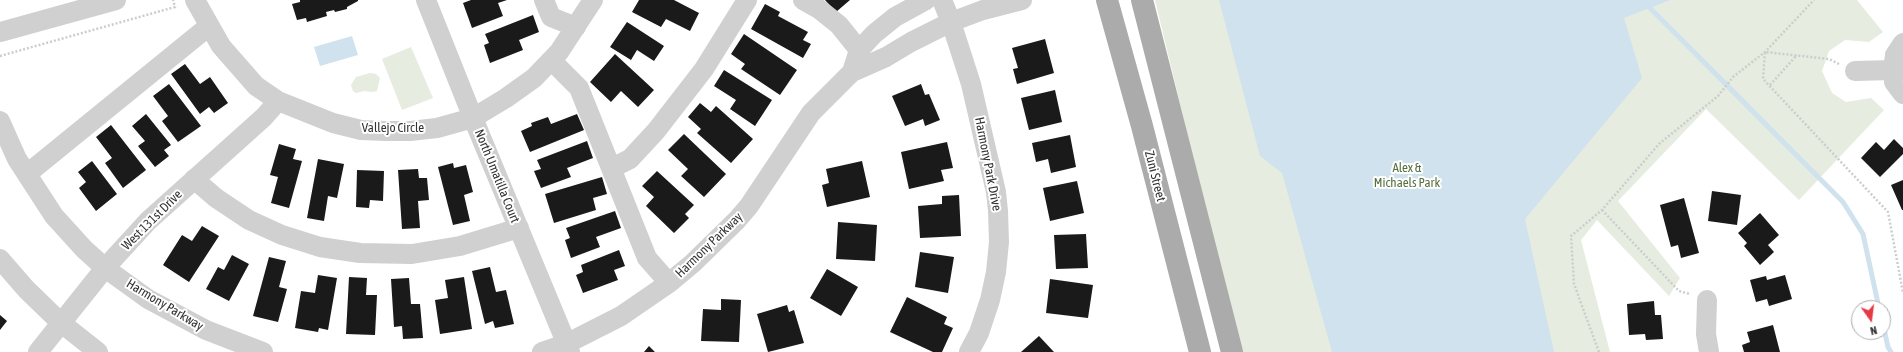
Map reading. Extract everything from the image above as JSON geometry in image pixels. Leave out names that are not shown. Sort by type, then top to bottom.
[{"type":"main road","name":"Zuni Street","points":[[1107,0],[1142,126],[1200,352]]},
{"type":"main road","points":[[1142,0],[1232,352]]},
{"type":"street","points":[[0,32],[116,0]]},
{"type":"street","name":"Vallejo Circle","points":[[195,0],[209,26],[240,69],[256,86],[278,101],[333,123],[361,130],[410,131],[437,128],[473,118],[529,82],[559,52],[592,0]]},
{"type":"street","name":"North Umatilla Court","points":[[426,0],[568,348]]},
{"type":"street","points":[[544,0],[551,17],[576,27]]},
{"type":"street","points":[[612,168],[630,159],[656,131],[704,69],[747,0]]},
{"type":"street","points":[[803,0],[819,9],[840,25],[859,50]]},
{"type":"street","name":"Harmony Parkway","points":[[852,72],[859,50],[874,34],[895,17],[926,0]]},
{"type":"street","name":"Harmony Park Drive","points":[[942,0],[951,22],[971,84],[996,192],[998,211],[999,242],[996,272],[988,307],[979,333],[969,352]]},
{"type":"street","name":"Harmony Parkway","points":[[542,352],[568,348],[621,316],[669,284],[693,263],[737,220],[749,206],[811,113],[852,72],[886,57],[911,42],[951,22],[982,10],[1022,0]]},
{"type":"street","points":[[27,174],[209,26]]},
{"type":"street","points":[[1903,43],[1895,55],[1892,70],[1894,82],[1903,94]]},
{"type":"street","points":[[551,60],[579,88],[647,258],[669,284]]},
{"type":"street","points":[[1855,71],[1892,70]]},
{"type":"street","name":"West 131st Drive","points":[[38,352],[60,322],[105,268],[148,221],[264,117],[278,101]]},
{"type":"street","name":"Harmony Parkway","points":[[0,121],[17,159],[54,216],[84,249],[105,268],[148,299],[206,330],[263,352]]},
{"type":"street","points":[[194,179],[216,198],[249,220],[282,235],[320,247],[360,253],[412,254],[460,246],[519,228]]},
{"type":"street","points":[[0,259],[60,322],[98,352]]},
{"type":"street","points":[[1707,300],[1706,334],[1709,352]]},
{"type":"path","points":[[0,56],[175,7],[173,0]]},
{"type":"path","points":[[1599,352],[1574,284],[1571,236],[1602,210],[1660,144],[1718,96],[1733,77],[1765,52],[1814,0]]},
{"type":"path","points":[[1765,52],[1798,54],[1829,59],[1855,71]]},
{"type":"path","points":[[1765,52],[1763,79],[1888,212],[1903,293]]},
{"type":"path","points":[[1770,85],[1798,54]]},
{"type":"path","points":[[1602,210],[1679,290],[1707,300]]},
{"type":"green space","name":"Alex & Michaels Park","points":[[1155,0],[1857,0],[1883,32],[1869,42],[1845,40],[1829,51],[1822,71],[1832,93],[1846,102],[1871,98],[1884,110],[1799,200],[1706,109],[1618,201],[1680,278],[1669,296],[1597,220],[1581,240],[1610,352],[1240,352]]},
{"type":"green space","points":[[411,47],[433,98],[402,110],[382,59]]},
{"type":"green space","points":[[370,73],[376,74],[380,78],[377,91],[364,91],[356,93],[353,91],[351,85],[356,77]]},
{"type":"water","points":[[1219,0],[1670,0],[1624,18],[1642,78],[1525,219],[1554,352],[1332,352],[1282,173],[1260,156]]},
{"type":"water","points":[[352,36],[358,55],[320,66],[314,47]]},
{"type":"building","points":[[300,0],[358,1],[347,7],[347,9],[335,12],[334,10],[326,12],[327,16],[307,22],[306,18],[297,20],[292,4],[300,2]]},
{"type":"building","points":[[471,0],[507,0],[498,3],[503,16],[472,28],[463,3]]},
{"type":"building","points":[[639,0],[674,0],[699,13],[690,31],[666,19],[661,27],[632,12]]},
{"type":"building","points":[[825,0],[850,0],[836,12]]},
{"type":"building","points":[[765,4],[780,12],[778,16],[808,32],[803,40],[811,44],[803,58],[751,29]]},
{"type":"building","points":[[533,15],[539,32],[519,40],[523,50],[490,63],[484,45],[489,43],[485,34]]},
{"type":"building","points":[[627,22],[664,46],[654,61],[637,50],[631,60],[610,47]]},
{"type":"building","points":[[744,34],[797,70],[780,95],[741,69],[745,64],[731,54]]},
{"type":"building","points":[[1045,39],[1054,73],[1017,84],[1013,69],[1018,68],[1012,48]]},
{"type":"building","points":[[615,54],[654,90],[638,107],[621,91],[611,102],[590,82]]},
{"type":"building","points":[[185,64],[200,84],[210,77],[228,103],[214,113],[209,107],[200,114],[171,74]]},
{"type":"building","points":[[724,70],[772,100],[755,126],[730,109],[736,100],[714,86]]},
{"type":"building","points":[[169,84],[201,126],[178,142],[162,121],[168,116],[153,96]]},
{"type":"building","points":[[921,84],[925,95],[929,94],[940,120],[925,126],[923,119],[905,126],[892,96]]},
{"type":"building","points":[[1055,90],[1062,122],[1029,130],[1021,98]]},
{"type":"building","points":[[700,103],[711,112],[716,106],[753,139],[731,163],[697,133],[701,129],[688,117]]},
{"type":"building","points":[[146,114],[171,145],[164,150],[169,156],[155,167],[138,146],[145,141],[132,126]]},
{"type":"building","points":[[577,114],[584,130],[530,152],[521,131],[532,126],[531,123],[548,117],[551,124]]},
{"type":"building","points":[[111,125],[146,170],[123,188],[105,163],[112,158],[96,137]]},
{"type":"building","points":[[684,134],[726,174],[704,197],[681,176],[688,169],[668,150]]},
{"type":"building","points":[[1070,135],[1076,167],[1051,173],[1048,159],[1036,162],[1032,143]]},
{"type":"building","points":[[1894,139],[1903,148],[1903,154],[1880,177],[1861,158],[1876,142],[1884,150]]},
{"type":"building","points":[[587,141],[593,158],[567,168],[571,177],[541,188],[534,171],[541,169],[537,160]]},
{"type":"building","points":[[947,142],[953,168],[941,170],[944,181],[909,189],[901,152]]},
{"type":"building","points":[[279,144],[296,149],[293,159],[302,161],[289,208],[271,203],[278,177],[270,175]]},
{"type":"building","points":[[318,159],[344,164],[337,198],[328,196],[324,221],[307,218]]},
{"type":"building","points":[[92,161],[117,194],[96,211],[79,188],[86,182],[78,172]]},
{"type":"building","points":[[862,161],[870,197],[827,207],[822,185],[829,183],[826,169]]},
{"type":"building","points":[[453,163],[454,168],[466,165],[473,192],[464,195],[470,221],[453,225],[438,167]]},
{"type":"building","points":[[418,169],[419,178],[427,178],[429,200],[418,201],[420,228],[402,229],[398,170]]},
{"type":"building","points":[[357,170],[384,171],[383,201],[370,200],[369,208],[356,207]]},
{"type":"building","points":[[657,171],[694,205],[685,214],[689,218],[674,233],[646,206],[654,197],[642,186]]},
{"type":"building","points":[[602,177],[607,194],[593,198],[596,210],[554,223],[545,194]]},
{"type":"building","points":[[1903,180],[1903,210],[1902,210],[1891,185]]},
{"type":"building","points":[[1077,181],[1084,213],[1050,221],[1043,188]]},
{"type":"building","points":[[1712,191],[1741,195],[1737,225],[1708,221]]},
{"type":"building","points":[[959,195],[961,236],[920,238],[918,206],[942,204],[942,196]]},
{"type":"building","points":[[1684,198],[1699,253],[1681,258],[1678,245],[1671,247],[1660,205]]},
{"type":"building","points":[[615,211],[621,228],[596,237],[600,247],[571,258],[565,240],[570,238],[566,228]]},
{"type":"building","points":[[1760,213],[1779,235],[1768,245],[1774,252],[1760,265],[1744,246],[1747,243],[1738,233]]},
{"type":"building","points":[[838,222],[877,225],[875,261],[836,259]]},
{"type":"building","points":[[202,226],[219,236],[189,282],[163,265],[182,235],[192,241]]},
{"type":"building","points":[[1086,234],[1088,268],[1056,269],[1054,235]]},
{"type":"building","points":[[619,250],[625,266],[614,270],[618,280],[583,293],[576,275],[583,272],[581,265]]},
{"type":"building","points":[[920,252],[954,257],[948,293],[915,287]]},
{"type":"building","points":[[232,255],[249,264],[229,301],[206,289],[218,267],[224,270]]},
{"type":"building","points":[[269,257],[286,261],[279,287],[287,289],[278,322],[253,316]]},
{"type":"building","points":[[490,267],[496,292],[506,290],[514,324],[495,328],[493,321],[485,324],[472,271]]},
{"type":"building","points":[[827,269],[858,287],[841,316],[810,298]]},
{"type":"building","points":[[318,275],[337,278],[328,330],[319,328],[318,332],[295,328],[301,291],[315,293]]},
{"type":"building","points":[[1785,275],[1792,299],[1769,306],[1767,299],[1756,302],[1750,280],[1766,276],[1767,280]]},
{"type":"building","points":[[349,277],[367,278],[366,295],[377,295],[375,335],[346,334]]},
{"type":"building","points":[[464,277],[472,329],[440,334],[435,300],[448,298],[445,280]]},
{"type":"building","points":[[409,278],[411,304],[420,304],[423,338],[403,339],[402,326],[394,327],[391,279]]},
{"type":"building","points":[[1050,279],[1093,285],[1088,318],[1046,313]]},
{"type":"building","points":[[907,297],[947,317],[944,324],[953,328],[942,352],[933,352],[890,332]]},
{"type":"building","points":[[721,299],[741,300],[739,342],[701,341],[703,309],[721,310]]},
{"type":"building","points":[[1654,301],[1655,315],[1661,315],[1663,339],[1646,340],[1645,334],[1629,335],[1627,304]]},
{"type":"building","points":[[787,305],[789,312],[794,310],[804,343],[768,352],[757,314]]},
{"type":"building","points":[[0,315],[7,321],[0,330]]},
{"type":"building","points":[[1773,325],[1780,352],[1744,352],[1742,345],[1750,342],[1747,332]]},
{"type":"building","points":[[1039,336],[1054,352],[1021,352]]},
{"type":"building","points":[[649,346],[655,352],[644,352]]},
{"type":"waterway","points":[[1650,8],[1843,202],[1863,234],[1877,300]]},
{"type":"waterway","points":[[1886,340],[1891,352]]}]
